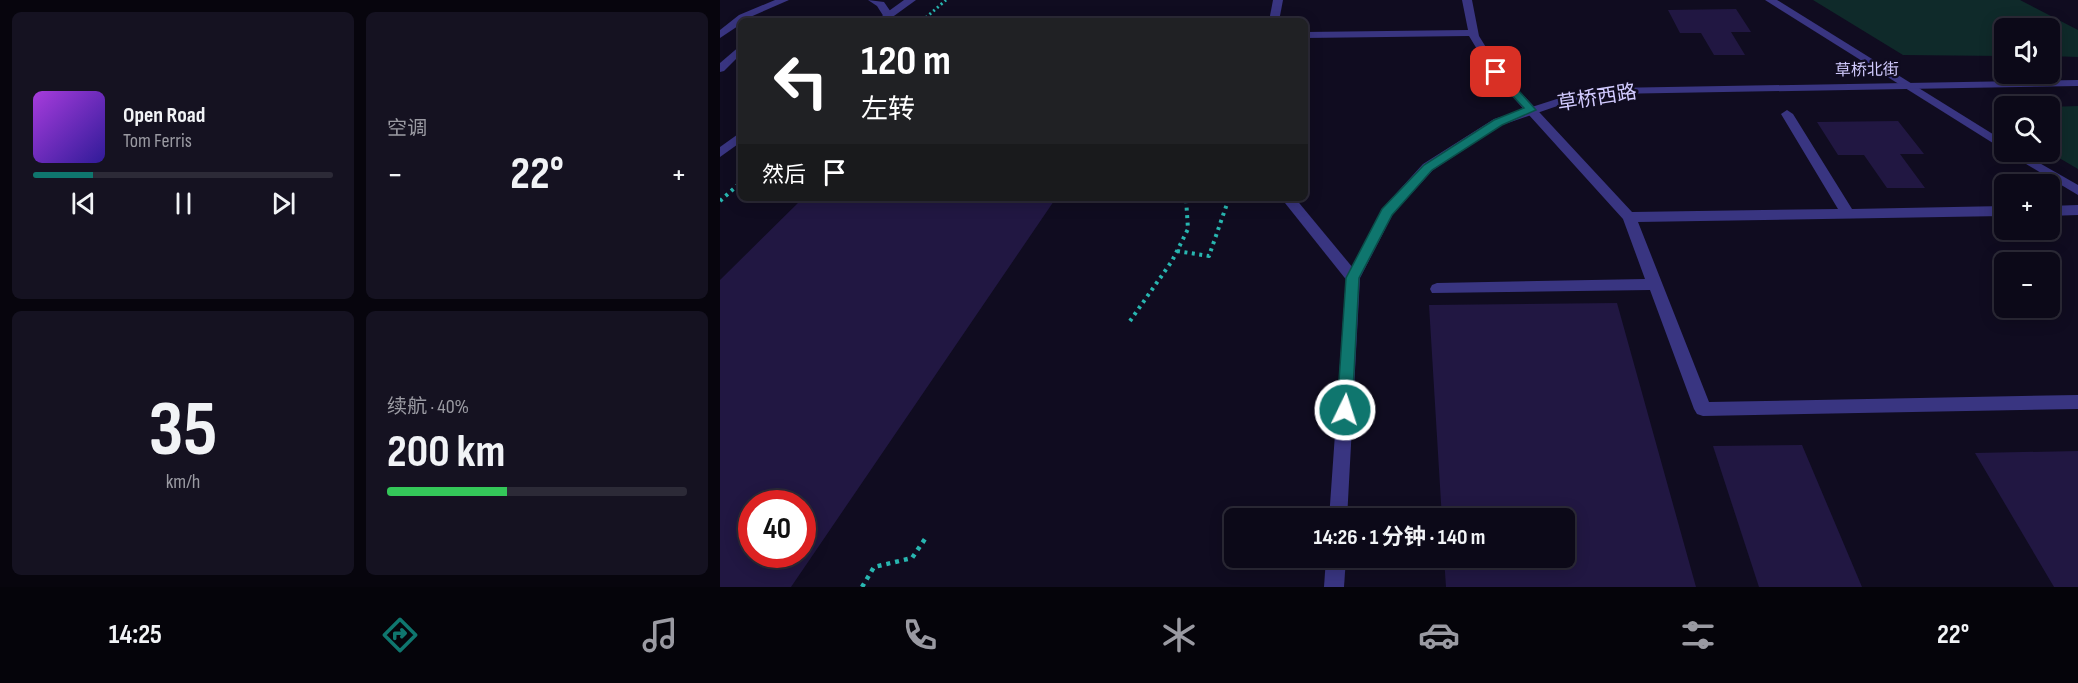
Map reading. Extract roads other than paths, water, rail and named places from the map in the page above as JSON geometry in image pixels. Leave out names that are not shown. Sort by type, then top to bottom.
[{"type":"street","points":[[742,18],[784,0]]},
{"type":"street","points":[[873,0],[881,4],[884,18],[911,0]]},
{"type":"street","points":[[1275,18],[1278,0]]},
{"type":"street","points":[[1467,0],[1473,33],[1483,54],[1496,72],[1629,217],[1703,410],[2075,406]]},
{"type":"street","points":[[1770,0],[1994,140]]},
{"type":"street","points":[[720,35],[738,21]]},
{"type":"street","points":[[1308,35],[1473,33]]},
{"type":"street","points":[[720,69],[738,51]]},
{"type":"street","name":"草桥北街","points":[[1656,89],[2078,83]]},
{"type":"street","name":"草桥西路","points":[[1339,508],[1353,278],[1387,212],[1428,167],[1498,123],[1567,99],[1600,93],[1656,89]]},
{"type":"street","points":[[1787,114],[1848,214]]},
{"type":"street","points":[[720,153],[738,138]]},
{"type":"street","points":[[2029,162],[2078,191]]},
{"type":"street","points":[[1290,201],[1353,278]]},
{"type":"street","points":[[2060,211],[2078,210]]},
{"type":"street","points":[[1629,217],[1994,211]]},
{"type":"street","points":[[1437,289],[1656,284]]},
{"type":"street","points":[[1334,587],[1335,568]]}]
